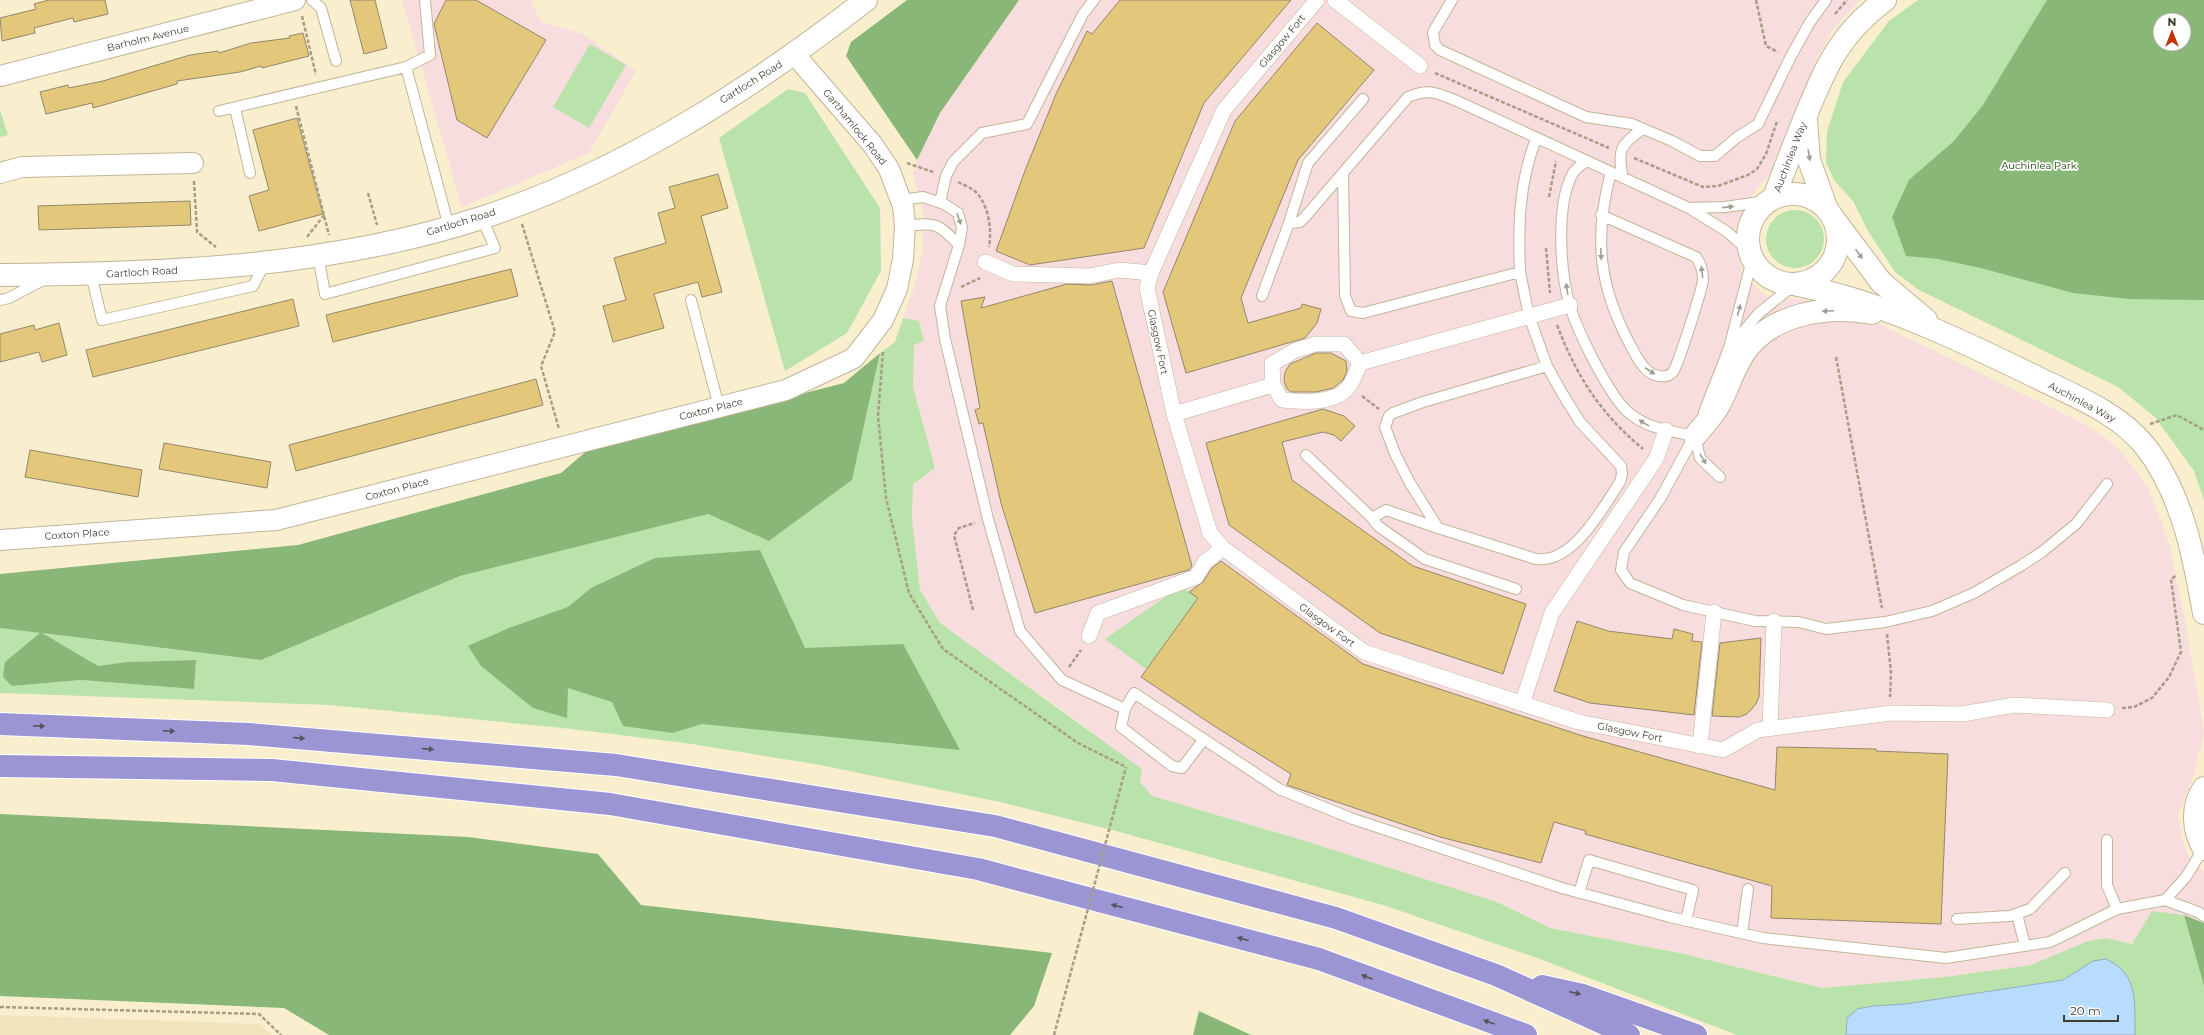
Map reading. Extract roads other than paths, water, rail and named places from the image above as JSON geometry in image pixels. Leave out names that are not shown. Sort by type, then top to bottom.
[{"type":"highway","points":[[0,724],[249,734],[616,766],[995,826],[1336,918],[1496,975],[1629,1035]]},
{"type":"highway","points":[[0,766],[272,770],[610,804],[649,810],[978,869],[1319,959],[1526,1035]]},
{"type":"highway","points":[[1496,975],[1583,995],[1696,1035]]},
{"type":"street","name":"Gartloch Road","points":[[0,276],[91,274],[265,263],[319,255],[382,243],[482,218],[567,185],[663,138],[795,55],[866,0]]},
{"type":"street","name":"Glasgow Fort","points":[[1317,0],[1224,110],[1151,273],[1147,288],[1174,414],[1210,533],[1223,548],[1364,652],[1579,722],[1700,746],[1723,750],[1758,730],[1770,728]]},
{"type":"street","points":[[1335,0],[1420,66]]},
{"type":"street","name":"Auchinlea Way","points":[[1771,200],[1830,59],[1857,24],[1885,0]]},
{"type":"street","name":"Barholm Avenue","points":[[0,76],[298,7]]},
{"type":"street","name":"Garthamlock Road","points":[[786,390],[854,358],[883,320],[897,289],[903,259],[905,226],[900,200],[890,169],[873,145],[795,55]]},
{"type":"street","name":"Auchinlea Way","points":[[1806,117],[1809,160],[1831,215],[1881,282],[1938,330]]},
{"type":"street","points":[[0,173],[22,167],[193,163]]},
{"type":"street","points":[[1798,194],[1813,198],[1831,215],[1839,234],[1838,249],[1831,265],[1822,274],[1811,281],[1796,285],[1782,284],[1770,279],[1760,271],[1751,256],[1748,239],[1749,227],[1755,215],[1771,200],[1798,194]]},
{"type":"street","points":[[985,262],[1013,274],[1089,276],[1119,270],[1151,273]]},
{"type":"street","name":"Auchinlea Way","points":[[1796,285],[1846,295],[1938,330],[2089,404],[2131,430],[2158,464],[2181,514],[2196,566],[2204,613]]},
{"type":"street","points":[[1360,363],[1344,344],[1314,344],[1294,351],[1272,364],[1272,385],[1282,400],[1299,401],[1325,399],[1337,395],[1349,387],[1360,363],[1570,305]]},
{"type":"street","points":[[1695,436],[1718,407],[1744,354],[1757,338],[1773,327],[1804,314],[1831,311],[1867,312],[1909,320]]},
{"type":"street","points":[[1174,414],[1272,385]]},
{"type":"street","name":"Coxton Place","points":[[0,540],[276,520],[564,445],[786,390]]},
{"type":"street","points":[[1522,704],[1552,613],[1656,459],[1666,430]]},
{"type":"street","points":[[1089,636],[1098,613],[1196,577],[1205,562],[1223,548]]},
{"type":"street","points":[[1700,746],[1714,612]]},
{"type":"street","points":[[1774,621],[1770,728],[1892,713],[1962,714],[2014,705],[2107,710]]},
{"type":"street","points":[[2204,788],[2196,805],[2194,820],[2197,835],[2204,849]]},
{"type":"lane","points":[[312,0],[321,8],[336,61]]},
{"type":"lane","points":[[219,111],[406,67],[430,56],[425,0]]},
{"type":"lane","points":[[940,202],[946,176],[953,162],[982,133],[1027,124],[1083,14],[1094,0]]},
{"type":"lane","points":[[1452,0],[1433,32],[1438,48],[1586,117],[1617,121],[1643,129],[1672,141],[1700,156],[1715,156],[1736,138],[1758,124],[1790,58],[1810,22],[1826,0]]},
{"type":"lane","points":[[406,67],[449,227]]},
{"type":"lane","points":[[1289,223],[1300,222],[1305,217],[1343,175],[1408,97],[1426,91],[1452,99],[1585,162],[1611,172],[1689,208],[1726,231],[1751,256],[1729,348],[1695,436],[1660,499],[1624,552],[1621,570],[1630,584],[1683,605],[1755,621],[1799,622],[1826,628],[1885,622],[1932,611],[1974,593],[2042,552],[2076,524],[2107,484]]},
{"type":"lane","points":[[1262,296],[1289,223],[1308,163],[1363,99]]},
{"type":"lane","points":[[235,108],[250,173]]},
{"type":"lane","points":[[1623,178],[1620,160],[1621,148],[1626,142],[1643,129]]},
{"type":"lane","points":[[1372,518],[1386,510],[1536,559],[1545,560],[1559,556],[1576,544],[1620,482],[1622,474],[1621,466],[1580,422],[1562,393],[1548,366],[1529,316],[1520,272],[1518,230],[1521,190],[1526,163],[1536,139]]},
{"type":"lane","points":[[1585,162],[1572,174],[1564,201],[1561,223],[1562,262],[1570,305],[1594,360],[1627,411],[1647,425],[1695,436]]},
{"type":"lane","points":[[1601,215],[1696,258],[1702,267],[1702,285],[1676,365],[1669,375],[1659,376],[1648,371],[1639,361],[1616,316],[1608,292],[1602,261],[1601,215],[1611,172]]},
{"type":"lane","points":[[1343,175],[1345,296],[1348,306],[1355,313],[1393,306],[1520,272]]},
{"type":"lane","points":[[900,200],[924,197],[940,202],[958,213],[962,228],[959,245],[940,306],[953,376],[988,519],[1020,631],[1062,680],[1125,709]]},
{"type":"lane","points":[[1689,208],[1725,207],[1771,200]]},
{"type":"lane","points":[[319,255],[325,294],[495,248],[482,218]]},
{"type":"lane","points":[[905,226],[928,223],[942,227],[959,245]]},
{"type":"lane","points":[[91,274],[102,320],[254,286],[265,263]]},
{"type":"lane","points":[[0,300],[9,298],[54,275]]},
{"type":"lane","points":[[1729,348],[1759,312],[1796,285]]},
{"type":"lane","points":[[691,300],[719,407]]},
{"type":"lane","points":[[1438,528],[1410,483],[1396,456],[1385,427],[1389,416],[1393,413],[1423,402],[1548,366]]},
{"type":"lane","points":[[1695,436],[1700,458],[1720,477]]},
{"type":"lane","points":[[1306,455],[1372,518],[1378,526],[1425,559],[1516,589]]},
{"type":"lane","points":[[1204,740],[1182,768],[1172,766],[1120,727],[1125,709],[1134,693],[1279,789],[1340,814],[1579,893],[1686,921],[1763,938],[1946,958],[2050,942],[2117,909],[2165,900],[2198,912],[2204,916]]},
{"type":"lane","points":[[2107,840],[2108,885],[2117,909]]},
{"type":"lane","points":[[2165,900],[2186,877],[2204,849]]},
{"type":"lane","points":[[1579,893],[1589,860],[1693,890],[1686,921]]},
{"type":"lane","points":[[1957,919],[2010,916],[2030,909],[2065,873]]},
{"type":"lane","points":[[1742,933],[1748,890]]},
{"type":"lane","points":[[2017,914],[2025,946]]},
{"type":"water","points":[[2106,959],[2125,973],[2130,982],[2134,1001],[2135,1035],[1846,1035],[1847,1018],[1857,1009],[1873,1006],[1905,1004],[2063,980],[2093,961]]},
{"type":"park label","name":"Auchinlea Park","points":[[2039,165]]}]
